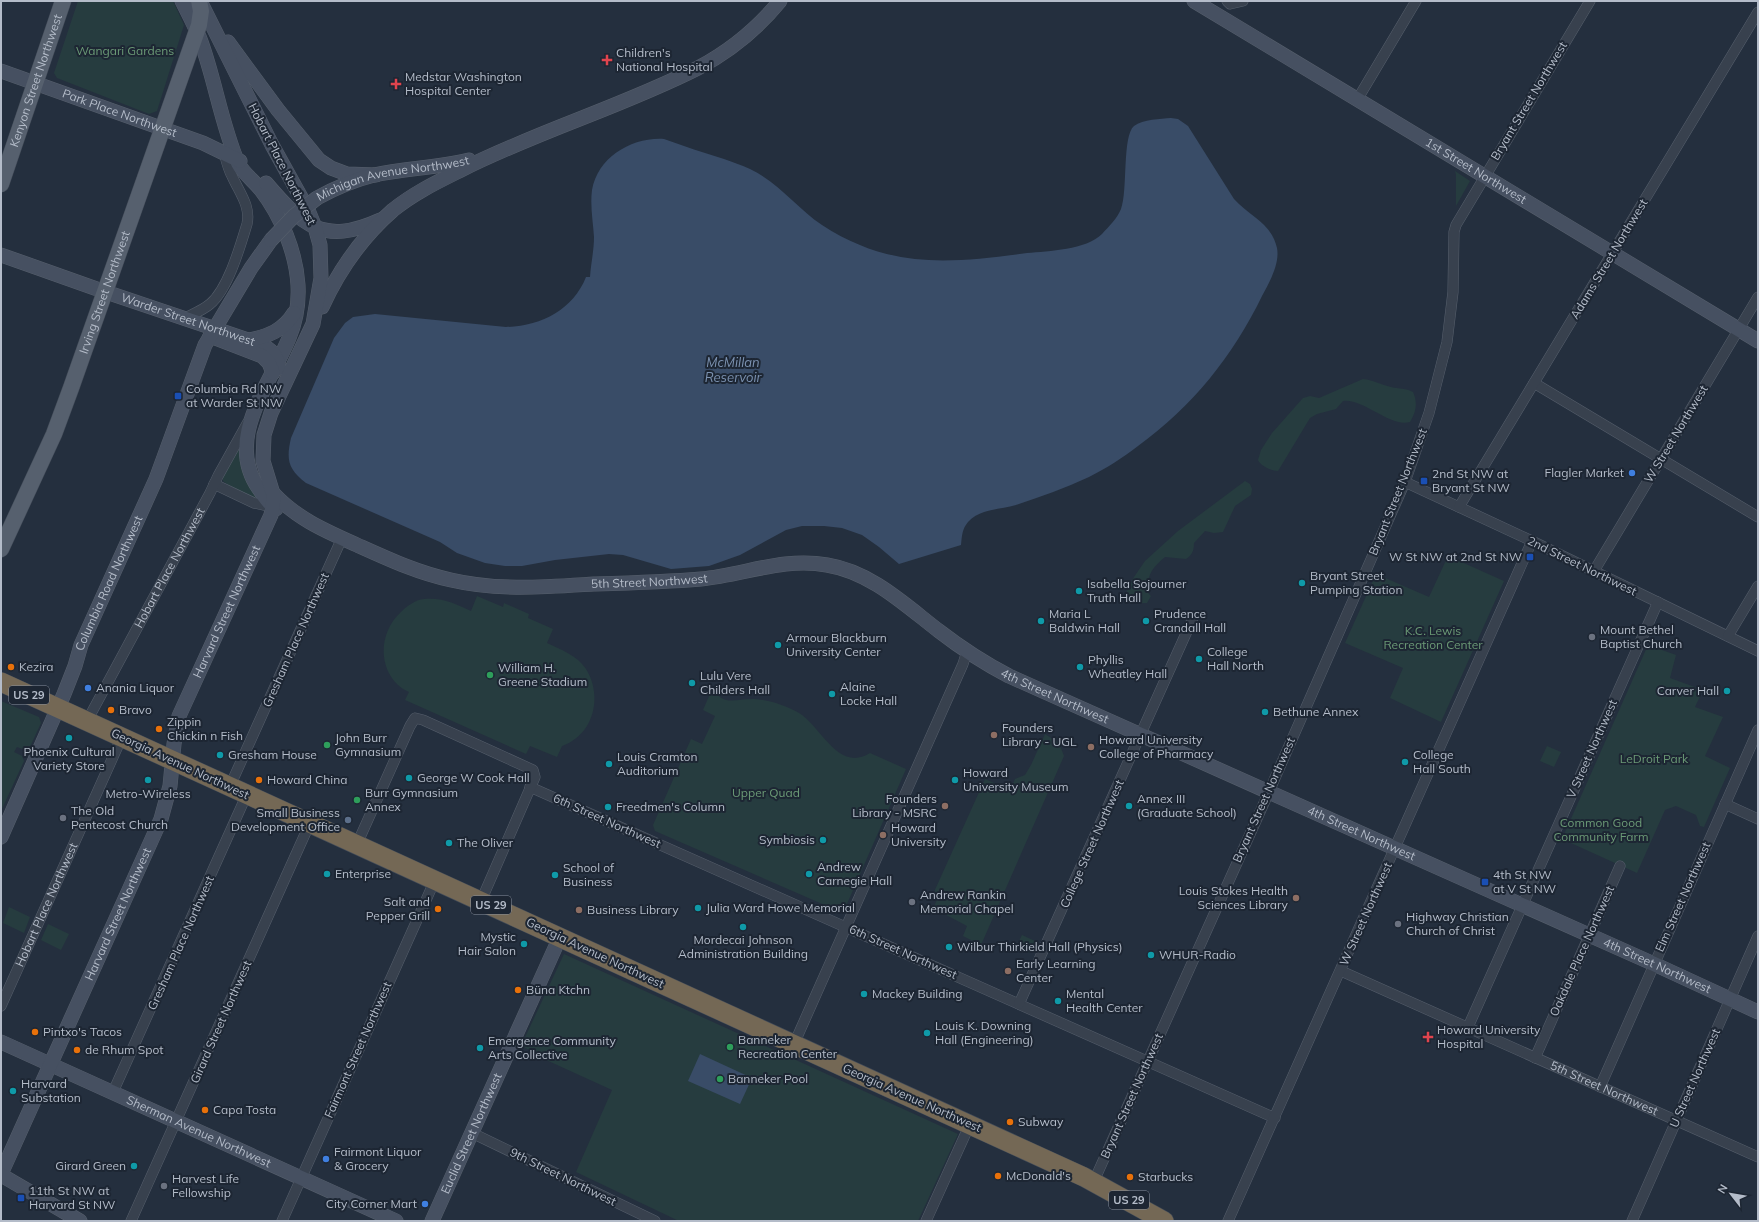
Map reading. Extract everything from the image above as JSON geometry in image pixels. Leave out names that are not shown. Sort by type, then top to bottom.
[{"type":"highway","name":"Georgia Avenue Northwest","points":[[1,682],[1094,1181],[1164,1221]]},
{"type":"main road","name":"Kenyon Street Northwest","points":[[1,184],[63,1]]},
{"type":"main road","points":[[182,1],[197,31]]},
{"type":"main road","name":"Irving Street Northwest","points":[[1,549],[58,423],[197,31],[201,15],[199,1]]},
{"type":"main road","name":"Hobart Place Northwest","points":[[199,1],[315,227],[320,245],[322,269],[313,324],[266,427],[262,454],[264,468],[273,496]]},
{"type":"main road","name":"Michigan Avenue Northwest","points":[[313,324],[328,293],[344,266],[362,242],[386,217],[421,190],[492,154],[698,68],[723,53],[748,34],[780,1]]},
{"type":"main road","name":"1st Street Northwest","points":[[1194,1],[1758,341]]},
{"type":"main road","points":[[213,27],[223,36],[258,85],[319,160],[331,168],[347,174],[376,175]]},
{"type":"main road","name":"Hobart Place Northwest","points":[[197,31],[237,159],[241,168],[259,187],[269,201],[285,233],[296,266],[298,284],[297,308],[291,332],[253,415],[246,440],[248,464],[256,484],[273,496]]},
{"type":"main road","name":"Park Place Northwest","points":[[1,71],[224,152],[248,165],[258,173],[292,213],[315,227]]},
{"type":"main road","name":"Michigan Avenue Northwest","points":[[212,332],[254,264],[271,240],[294,216],[317,198],[341,186],[376,175],[446,166],[492,154]]},
{"type":"main road","points":[[315,227],[330,230],[348,230],[365,226],[386,217]]},
{"type":"main road","name":"Warder Street Northwest","points":[[1,255],[183,319],[262,356],[275,367]]},
{"type":"main road","points":[[248,340],[270,335],[279,330],[288,323],[297,308]]},
{"type":"main road","name":"Warder Street Northwest","points":[[212,332],[248,340],[270,349],[275,367]]},
{"type":"main road","name":"Columbia Road Northwest","points":[[1,837],[58,708],[82,645],[156,479],[202,350],[212,332]]},
{"type":"main road","points":[[273,496],[257,472],[253,458],[252,446],[256,423],[278,376],[275,367]]},
{"type":"main road","name":"5th Street Northwest","points":[[273,496],[292,512],[315,526],[402,565],[429,574],[473,584],[507,588],[702,579],[786,563],[810,562],[829,565],[855,573],[879,586],[967,651]]},
{"type":"main road","name":"Harvard Street Northwest","points":[[1,1174],[161,819],[170,786],[175,732],[180,713],[270,518],[273,496]]},
{"type":"main road","name":"4th Street Northwest","points":[[967,651],[1009,676],[1523,905],[1758,1012]]},
{"type":"main road","name":"Euclid Street Northwest","points":[[432,1221],[560,937]]},
{"type":"main road","name":"Sherman Avenue Northwest","points":[[1,1042],[396,1221]]},
{"type":"main road","points":[[1,1174],[80,1221]]},
{"type":"street","points":[[1222,18],[1229,2],[1243,1]]},
{"type":"street","points":[[1357,100],[1416,1]]},
{"type":"street","name":"Bryant Street Northwest","points":[[1094,1181],[1405,482],[1429,413],[1447,342],[1453,292],[1454,229],[1484,176],[1590,1]]},
{"type":"street","name":"Adams Street Northwest","points":[[1459,507],[1758,12]]},
{"type":"street","points":[[183,319],[208,306],[219,294],[227,279],[247,224],[247,206],[231,175],[224,152]]},
{"type":"street","name":"W Street Northwest","points":[[1594,571],[1758,297]]},
{"type":"street","points":[[1534,383],[1758,517]]},
{"type":"street","name":"Hobart Place Northwest","points":[[87,721],[243,429],[253,415]]},
{"type":"street","name":"2nd Street Northwest","points":[[1405,482],[1532,541],[1758,651]]},
{"type":"street","points":[[214,484],[254,503],[273,496]]},
{"type":"street","name":"Gresham Place Northwest","points":[[113,1092],[342,538]]},
{"type":"street","name":"W Street Northwest","points":[[1228,1221],[1396,849],[1532,541]]},
{"type":"street","points":[[1728,636],[1758,586]]},
{"type":"street","name":"V Street Northwest","points":[[1468,1028],[1658,602]]},
{"type":"street","name":"College Street Northwest","points":[[1019,1004],[1193,618]]},
{"type":"street","points":[[794,1044],[847,928],[963,664],[967,651]]},
{"type":"street","points":[[357,844],[412,721],[417,718],[512,760],[533,770],[535,777],[481,901]]},
{"type":"street","name":"Elm Street Northwest","points":[[1600,1087],[1758,730]]},
{"type":"street","name":"Hobart Place Northwest","points":[[1,1006],[122,737]]},
{"type":"street","name":"6th Street Northwest","points":[[530,788],[1274,1118]]},
{"type":"street","points":[[1725,804],[1758,819]]},
{"type":"street","name":"Girard Street Northwest","points":[[131,1221],[310,823]]},
{"type":"street","name":"Oakdale Place Northwest","points":[[1535,1058],[1620,866]]},
{"type":"street","name":"Fairmont Street Northwest","points":[[282,1221],[436,880]]},
{"type":"street","name":"U Street Northwest","points":[[1632,1221],[1758,936]]},
{"type":"street","name":"5th Street Northwest","points":[[1341,971],[1758,1157]]},
{"type":"street","points":[[926,1221],[970,1124]]},
{"type":"street","name":"9th Street Northwest","points":[[472,1133],[655,1221]]},
{"type":"green space","name":"Wangari Gardens","points":[[78,1],[173,1],[184,25],[157,111],[149,114],[57,78],[54,73]]},
{"type":"green space","points":[[1455,171],[1470,181],[1456,206],[1456,175]]},
{"type":"green space","points":[[1363,379],[1413,392],[1416,407],[1410,422],[1402,423],[1394,421],[1359,404],[1351,401],[1343,401],[1336,409],[1317,414],[1310,418],[1278,471],[1266,468],[1259,462],[1258,460],[1261,450],[1272,433],[1303,398],[1310,396],[1319,398]]},
{"type":"green space","points":[[239,448],[258,499],[223,481],[223,477]]},
{"type":"green space","points":[[1245,481],[1250,484],[1252,489],[1251,495],[1235,506],[1223,532],[1214,533],[1205,531],[1194,543],[1194,548],[1190,556],[1186,559],[1165,557],[1160,561],[1153,569],[1149,577],[1148,593],[1151,596],[1147,603],[1142,603],[1126,593],[1134,577],[1145,561],[1178,531]]},
{"type":"green space","name":"K.C. Lewis Recreation Center","points":[[1448,556],[1504,581],[1441,722],[1390,698],[1403,668],[1345,643],[1376,574],[1429,597]]},
{"type":"green space","name":"William H. Greene Stadium","points":[[477,596],[503,607],[504,603],[529,614],[528,618],[553,629],[547,643],[573,656],[586,669],[594,691],[592,714],[582,733],[573,741],[562,746],[557,757],[530,746],[526,754],[405,700],[409,692],[398,685],[391,677],[384,658],[385,638],[394,620],[401,612],[411,604],[424,599],[437,599],[449,602],[471,611]]},
{"type":"green space","name":"LeDroit Park","points":[[1648,645],[1676,655],[1670,678],[1703,690],[1695,707],[1723,717],[1705,756],[1730,768],[1704,827],[1700,826],[1696,815],[1676,806],[1665,810],[1637,873],[1562,839]]},
{"type":"green space","name":"Upper Quad","points":[[713,687],[717,694],[725,700],[755,699],[778,704],[794,710],[807,719],[839,753],[848,757],[859,758],[870,753],[906,769],[843,913],[655,831],[653,825],[691,739],[702,744],[715,716],[703,710]]},
{"type":"green space","points":[[1,701],[39,717],[41,723],[30,747],[25,750],[17,747],[14,752],[22,756],[24,761],[1,811]]},
{"type":"green space","points":[[1045,734],[1059,743],[1064,756],[981,945],[963,936],[967,926],[933,908],[940,894],[934,892],[985,779],[1010,790],[1015,779],[1025,775]]},
{"type":"green space","points":[[1547,746],[1561,752],[1554,767],[1540,761]]},
{"type":"green space","points":[[9,907],[30,917],[24,933],[3,923]]},
{"type":"green space","points":[[48,924],[69,934],[61,950],[41,940]]},
{"type":"green space","points":[[1022,935],[1035,941],[1029,953],[1016,947]]},
{"type":"green space","name":"Banneker Recreation Center","points":[[564,954],[958,1134],[918,1221],[679,1221],[576,1172],[612,1090],[544,1059],[545,1057],[521,1046]]},
{"type":"water","name":"McMillan Reservoir","points":[[1171,118],[1178,119],[1188,126],[1234,199],[1259,220],[1270,232],[1274,239],[1278,254],[1268,285],[1251,318],[1224,360],[1193,397],[1158,431],[1120,459],[1089,477],[1016,505],[991,510],[973,517],[965,527],[961,545],[899,564],[862,535],[842,528],[802,526],[786,530],[740,555],[709,566],[671,569],[623,555],[609,554],[555,560],[522,566],[505,566],[485,563],[457,553],[440,542],[306,483],[295,473],[290,464],[289,452],[291,438],[334,338],[345,323],[353,317],[375,314],[506,327],[519,326],[554,314],[573,299],[586,277],[590,277],[594,247],[591,196],[596,178],[601,168],[618,151],[640,141],[664,139],[724,159],[760,174],[822,225],[848,240],[872,250],[922,260],[973,259],[1067,249],[1077,247],[1095,239],[1113,222],[1121,209],[1124,189],[1126,152],[1130,132],[1134,126],[1142,122]]},
{"type":"water","name":"Banneker Pool","points":[[700,1054],[752,1078],[740,1104],[688,1081]]},
{"type":"place","name":"Children's National Hospital","points":[[607,60]]},
{"type":"place","name":"Medstar Washington Hospital Center","points":[[396,84]]},
{"type":"place","name":"Columbia Rd NW at Warder St NW","points":[[178,396]]},
{"type":"place","name":"Flagler Market","points":[[1632,473]]},
{"type":"place","name":"2nd St NW at Bryant St NW","points":[[1424,481]]},
{"type":"place","name":"W St NW at 2nd St NW","points":[[1530,557]]},
{"type":"place","name":"Bryant Street Pumping Station","points":[[1302,583]]},
{"type":"place","name":"Isabella Sojourner Truth Hall","points":[[1079,591]]},
{"type":"place","name":"Maria L Baldwin Hall","points":[[1041,621]]},
{"type":"place","name":"Prudence Crandall Hall","points":[[1146,621]]},
{"type":"place","name":"Mount Bethel Baptist Church","points":[[1592,637]]},
{"type":"place","name":"Armour Blackburn University Center","points":[[778,645]]},
{"type":"place","name":"College Hall North","points":[[1199,659]]},
{"type":"place","name":"Kezira","points":[[11,667]]},
{"type":"place","name":"Phyllis Wheatley Hall","points":[[1080,667]]},
{"type":"place","name":"William H. Greene Stadium","points":[[490,675]]},
{"type":"place","name":"Lulu Vere Childers Hall","points":[[692,683]]},
{"type":"place","name":"Anania Liquor","points":[[88,688]]},
{"type":"place","name":"Carver Hall","points":[[1727,691]]},
{"type":"place","name":"Alaine Locke Hall","points":[[832,694]]},
{"type":"place","name":"Bravo","points":[[111,710]]},
{"type":"place","name":"Bethune Annex","points":[[1265,712]]},
{"type":"place","name":"Zippin Chickin n Fish","points":[[159,729]]},
{"type":"place","name":"Founders Library - UGL","points":[[994,735]]},
{"type":"place","name":"Phoenix Cultural Variety Store","points":[[69,738]]},
{"type":"place","name":"John Burr Gymnasium","points":[[327,745]]},
{"type":"place","name":"Howard University College of Pharmacy","points":[[1091,747]]},
{"type":"place","name":"Gresham House","points":[[220,755]]},
{"type":"place","name":"College Hall South","points":[[1405,762]]},
{"type":"place","name":"Louis Cramton Auditorium","points":[[609,764]]},
{"type":"place","name":"George W Cook Hall","points":[[409,778]]},
{"type":"place","name":"Metro-Wireless","points":[[148,780]]},
{"type":"place","name":"Howard China","points":[[259,780]]},
{"type":"place","name":"Howard University Museum","points":[[955,780]]},
{"type":"place","name":"Burr Gymnasium Annex","points":[[357,800]]},
{"type":"place","name":"Founders Library - MSRC","points":[[945,806]]},
{"type":"place","name":"Annex III (Graduate School)","points":[[1129,806]]},
{"type":"place","name":"Freedmen's Column","points":[[608,807]]},
{"type":"place","name":"The Old Pentecost Church","points":[[63,818]]},
{"type":"place","name":"Small Business Development Office","points":[[348,820]]},
{"type":"place","name":"Howard University","points":[[883,835]]},
{"type":"place","name":"Symbiosis","points":[[823,840]]},
{"type":"place","name":"The Oliver","points":[[449,843]]},
{"type":"place","name":"Enterprise","points":[[327,874]]},
{"type":"place","name":"Andrew Carnegie Hall","points":[[809,874]]},
{"type":"place","name":"School of Business","points":[[555,875]]},
{"type":"place","name":"4th St NW at V St NW","points":[[1485,882]]},
{"type":"place","name":"Louis Stokes Health Sciences Library","points":[[1296,898]]},
{"type":"place","name":"Andrew Rankin Memorial Chapel","points":[[912,902]]},
{"type":"place","name":"Julia Ward Howe Memorial","points":[[698,908]]},
{"type":"place","name":"Salt and Pepper Grill","points":[[438,909]]},
{"type":"place","name":"Business Library","points":[[579,910]]},
{"type":"place","name":"Highway Christian Church of Christ","points":[[1398,924]]},
{"type":"place","name":"Mordecai Johnson Administration Building","points":[[743,927]]},
{"type":"place","name":"Mystic Hair Salon","points":[[524,944]]},
{"type":"place","name":"Wilbur Thirkield Hall (Physics)","points":[[949,947]]},
{"type":"place","name":"WHUR-Radio","points":[[1151,955]]},
{"type":"place","name":"Early Learning Center","points":[[1008,971]]},
{"type":"place","name":"Büna Ktchn","points":[[518,990]]},
{"type":"place","name":"Mackey Building","points":[[864,994]]},
{"type":"place","name":"Mental Health Center","points":[[1058,1001]]},
{"type":"place","name":"Pintxo's Tacos","points":[[35,1032]]},
{"type":"place","name":"Louis K. Downing Hall (Engineering)","points":[[927,1033]]},
{"type":"place","name":"Howard University Hospital","points":[[1428,1037]]},
{"type":"place","name":"Banneker Recreation Center","points":[[730,1047]]},
{"type":"place","name":"Emergence Community Arts Collective","points":[[480,1048]]},
{"type":"place","name":"de Rhum Spot","points":[[77,1050]]},
{"type":"place","name":"Banneker Pool","points":[[720,1079]]},
{"type":"place","name":"Harvard Substation","points":[[13,1091]]},
{"type":"place","name":"Capa Tosta","points":[[205,1110]]},
{"type":"place","name":"Subway","points":[[1010,1122]]},
{"type":"place","name":"Fairmont Liquor & Grocery","points":[[326,1159]]},
{"type":"place","name":"Girard Green","points":[[134,1166]]},
{"type":"place","name":"McDonald's","points":[[998,1176]]},
{"type":"place","name":"Starbucks","points":[[1130,1177]]},
{"type":"place","name":"Harvest Life Fellowship","points":[[164,1186]]},
{"type":"place","name":"11th St NW at Harvard St NW","points":[[21,1198]]},
{"type":"place","name":"City Corner Mart","points":[[425,1204]]},
{"type":"park label","name":"Common Good Community Farm","points":[[1601,830]]}]
